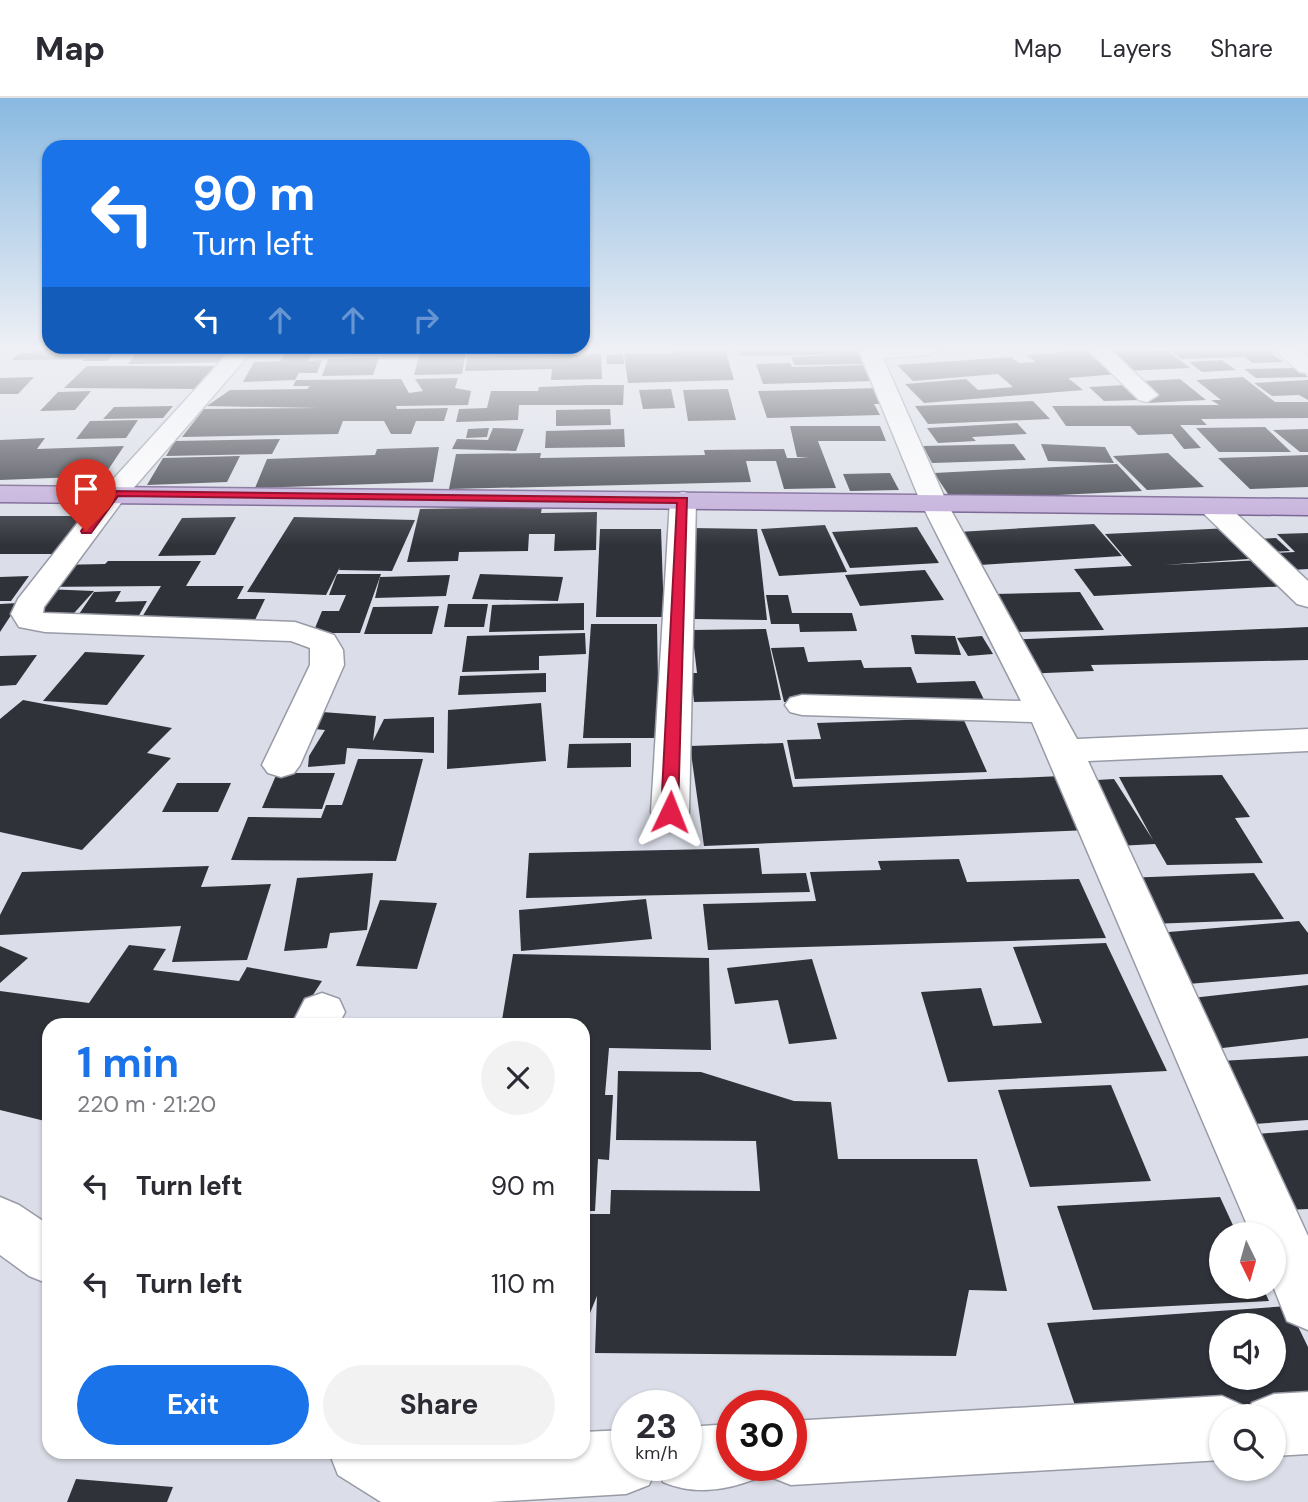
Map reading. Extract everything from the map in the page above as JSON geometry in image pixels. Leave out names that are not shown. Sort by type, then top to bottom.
[{"type":"main road","points":[[0,494],[115,493],[1308,507]]},
{"type":"street","points":[[185,415],[115,493],[29,606],[27,614],[30,620],[68,625],[295,632],[323,642],[327,650],[327,665],[281,765]]},
{"type":"street","points":[[896,415],[934,503],[1065,751],[1308,1301]]},
{"type":"street","points":[[670,812],[683,500]]},
{"type":"street","points":[[1213,507],[1308,598]]},
{"type":"street","points":[[802,705],[1044,712]]},
{"type":"street","points":[[1065,751],[1308,740]]},
{"type":"street","points":[[1,1230],[42,1253]]},
{"type":"street","points":[[1286,1424],[1308,1423]]},
{"type":"street","points":[[807,1452],[1209,1429]]},
{"type":"street","points":[[379,1464],[611,1462]]},
{"type":"street","points":[[379,1464],[452,1502]]},
{"type":"building","points":[[107,415],[166,415],[163,418],[103,419]]},
{"type":"building","points":[[200,415],[446,415],[444,421],[416,421],[411,434],[391,434],[384,421],[343,421],[338,434],[182,437]]},
{"type":"building","points":[[458,415],[518,415],[518,420],[456,422]]},
{"type":"building","points":[[556,415],[610,415],[611,425],[556,426]]},
{"type":"building","points":[[687,415],[735,415],[736,420],[688,421]]},
{"type":"building","points":[[766,415],[880,415],[767,418]]},
{"type":"building","points":[[921,415],[1046,415],[1050,419],[928,424]]},
{"type":"building","points":[[1058,415],[1308,415],[1308,418],[1201,419],[1207,425],[1180,425],[1201,448],[1184,449],[1172,434],[1138,435],[1130,426],[1066,426]]},
{"type":"building","points":[[138,420],[126,438],[76,439],[90,421]]},
{"type":"building","points":[[1017,423],[1027,434],[972,437],[976,441],[938,443],[927,428]]},
{"type":"building","points":[[790,426],[880,426],[886,441],[818,441],[836,488],[784,489],[776,461],[746,461],[751,482],[449,489],[456,454],[541,453],[540,458],[705,455],[704,450],[784,449],[787,458],[809,458],[797,457]]},
{"type":"building","points":[[1265,427],[1291,452],[1219,452],[1196,428]]},
{"type":"building","points":[[489,428],[487,437],[466,438],[468,429]]},
{"type":"building","points":[[493,428],[524,429],[516,451],[452,449],[457,439],[488,440]]},
{"type":"building","points":[[624,429],[625,447],[545,448],[546,431]]},
{"type":"building","points":[[1308,429],[1308,452],[1300,452],[1273,430]]},
{"type":"building","points":[[45,438],[37,449],[124,446],[104,476],[0,480],[0,440]]},
{"type":"building","points":[[280,439],[272,454],[166,456],[175,441]]},
{"type":"building","points":[[1014,444],[1026,460],[932,463],[923,446]]},
{"type":"building","points":[[1041,444],[1105,447],[1114,463],[1048,461]]},
{"type":"building","points":[[439,447],[433,482],[255,488],[267,459],[375,455],[377,449]]},
{"type":"building","points":[[1168,453],[1204,487],[1147,490],[1113,456]]},
{"type":"building","points":[[1308,455],[1308,487],[1250,489],[1218,458]]},
{"type":"building","points":[[240,456],[227,482],[147,485],[163,458]]},
{"type":"building","points":[[1117,464],[1142,491],[952,500],[934,473]]},
{"type":"building","points":[[890,473],[899,490],[850,491],[843,474]]},
{"type":"building","points":[[542,507],[541,513],[597,512],[596,550],[554,551],[555,534],[529,534],[528,551],[459,552],[458,561],[407,562],[420,509]]},
{"type":"building","points":[[0,516],[91,516],[64,554],[0,554]]},
{"type":"building","points":[[236,517],[215,555],[158,556],[182,518]]},
{"type":"building","points":[[294,517],[415,520],[392,571],[339,570],[340,567],[326,595],[247,592]]},
{"type":"building","points":[[1094,524],[1122,556],[980,565],[958,532]]},
{"type":"building","points":[[825,525],[847,572],[779,576],[761,529]]},
{"type":"building","points":[[917,527],[939,563],[850,568],[832,532]]},
{"type":"building","points":[[692,528],[757,529],[767,620],[694,619]]},
{"type":"building","points":[[1230,528],[1262,558],[1164,565],[1262,560],[1288,586],[1094,596],[1074,569],[1132,566],[1105,534]]},
{"type":"building","points":[[600,529],[661,529],[664,617],[596,617]]},
{"type":"building","points":[[1308,533],[1308,569],[1291,570],[1275,553],[1295,552],[1277,534]]},
{"type":"building","points":[[1276,538],[1290,551],[1270,552],[1256,539]]},
{"type":"building","points":[[108,561],[201,561],[186,586],[244,586],[237,599],[265,599],[254,622],[139,622],[161,586],[39,587],[56,565],[105,564]]},
{"type":"building","points":[[925,570],[944,600],[860,606],[845,575]]},
{"type":"building","points":[[337,574],[381,574],[360,633],[313,633],[322,611],[339,611],[346,595],[329,595]]},
{"type":"building","points":[[480,574],[563,577],[558,601],[472,599]]},
{"type":"building","points":[[450,575],[446,596],[375,598],[380,577]]},
{"type":"building","points":[[29,576],[11,601],[0,601],[0,577]]},
{"type":"building","points":[[44,589],[94,591],[66,622],[14,620]]},
{"type":"building","points":[[121,591],[115,602],[147,601],[137,619],[75,620],[94,592]]},
{"type":"building","points":[[1080,592],[1104,630],[1013,632],[993,594]]},
{"type":"building","points":[[766,595],[788,595],[792,613],[852,613],[857,631],[800,632],[799,624],[771,624]]},
{"type":"building","points":[[19,603],[0,632],[0,604]]},
{"type":"building","points":[[584,603],[584,630],[489,632],[492,605]]},
{"type":"building","points":[[448,604],[488,604],[484,627],[444,627]]},
{"type":"building","points":[[439,606],[432,634],[364,634],[373,607]]},
{"type":"building","points":[[591,624],[657,624],[659,738],[583,738]]},
{"type":"building","points":[[1308,627],[1308,660],[1091,665],[1094,671],[1022,674],[1004,640]]},
{"type":"building","points":[[766,629],[781,700],[694,702],[691,673],[697,673],[692,630]]},
{"type":"building","points":[[585,633],[586,654],[539,656],[539,670],[462,672],[467,636]]},
{"type":"building","points":[[911,635],[955,636],[961,655],[915,654]]},
{"type":"building","points":[[982,636],[993,654],[968,656],[957,638]]},
{"type":"building","points":[[804,647],[808,662],[861,660],[864,668],[911,667],[917,683],[975,681],[988,708],[875,699],[784,702],[771,648]]},
{"type":"building","points":[[85,652],[145,655],[107,705],[43,701]]},
{"type":"building","points":[[37,655],[16,685],[0,686],[0,656]]},
{"type":"building","points":[[546,673],[546,692],[458,695],[460,676]]},
{"type":"building","points":[[23,700],[172,728],[147,753],[171,758],[82,850],[0,832],[0,719]]},
{"type":"building","points":[[541,703],[546,761],[447,769],[448,710]]},
{"type":"building","points":[[322,712],[376,716],[373,741],[384,719],[434,717],[434,753],[347,748],[345,764],[308,767],[309,756],[325,730],[303,728]]},
{"type":"building","points":[[963,718],[987,772],[795,779],[787,740],[821,739],[817,723]]},
{"type":"building","points":[[631,743],[631,767],[567,768],[569,744]]},
{"type":"building","points":[[783,743],[793,787],[1062,776],[1090,830],[704,846],[690,746]]},
{"type":"building","points":[[358,759],[423,759],[396,861],[231,860],[248,817],[321,818],[326,805],[342,805]]},
{"type":"building","points":[[277,773],[335,773],[322,809],[262,808]]},
{"type":"building","points":[[1222,775],[1250,817],[1235,818],[1263,863],[1167,865],[1155,844],[1118,846],[1079,781],[1114,779],[1153,840],[1119,777]]},
{"type":"building","points":[[177,783],[231,783],[218,812],[162,812]]},
{"type":"building","points":[[759,848],[762,874],[806,873],[810,892],[526,898],[529,853]]},
{"type":"building","points":[[959,859],[967,882],[1079,879],[1106,938],[708,950],[703,904],[816,901],[810,872],[881,870],[878,861]]},
{"type":"building","points":[[209,866],[201,887],[271,884],[247,960],[172,962],[181,926],[0,935],[0,915],[22,872]]},
{"type":"building","points":[[373,873],[367,930],[330,933],[327,948],[284,951],[297,878]]},
{"type":"building","points":[[1254,873],[1284,919],[1150,924],[1125,878]]},
{"type":"building","points":[[646,899],[652,939],[521,951],[519,910]]},
{"type":"building","points":[[380,900],[437,903],[417,969],[356,966]]},
{"type":"building","points":[[1299,921],[1308,933],[1308,974],[1188,984],[1157,933]]},
{"type":"building","points":[[1106,943],[1167,1071],[948,1082],[921,992],[981,988],[993,1026],[1042,1023],[1013,947]]},
{"type":"building","points":[[129,945],[166,949],[153,970],[239,981],[247,967],[322,981],[298,1018],[42,1018],[42,1120],[0,1110],[0,991],[89,1003]]},
{"type":"building","points":[[0,946],[28,958],[0,983]]},
{"type":"building","points":[[513,954],[709,958],[711,1050],[609,1048],[605,1095],[613,1095],[609,1160],[598,1159],[595,1211],[590,1211],[590,1018],[502,1018]]},
{"type":"building","points":[[812,959],[837,1039],[789,1044],[778,1000],[735,1004],[727,968]]},
{"type":"building","points":[[1308,985],[1308,1038],[1214,1049],[1183,999]]},
{"type":"building","points":[[1308,1056],[1308,1120],[1254,1124],[1221,1061]]},
{"type":"building","points":[[618,1071],[701,1072],[794,1101],[831,1102],[838,1159],[977,1159],[1007,1291],[969,1290],[956,1356],[595,1353],[597,1296],[590,1313],[590,1214],[610,1214],[611,1190],[760,1191],[756,1141],[616,1140]]},
{"type":"building","points":[[1111,1085],[1151,1181],[1030,1187],[998,1090]]},
{"type":"building","points":[[1308,1130],[1308,1209],[1286,1210],[1244,1135]]},
{"type":"building","points":[[1220,1197],[1231,1222],[1209,1222],[1209,1299],[1269,1301],[1093,1310],[1057,1206]]},
{"type":"building","points":[[1288,1306],[1308,1347],[1308,1410],[1286,1412],[1286,1404],[1209,1404],[1209,1418],[1083,1429],[1047,1323]]},
{"type":"building","points":[[76,1479],[173,1487],[167,1502],[67,1502]]},
{"type":"route","points":[[86,531],[115,493],[683,500],[670,812]]}]
